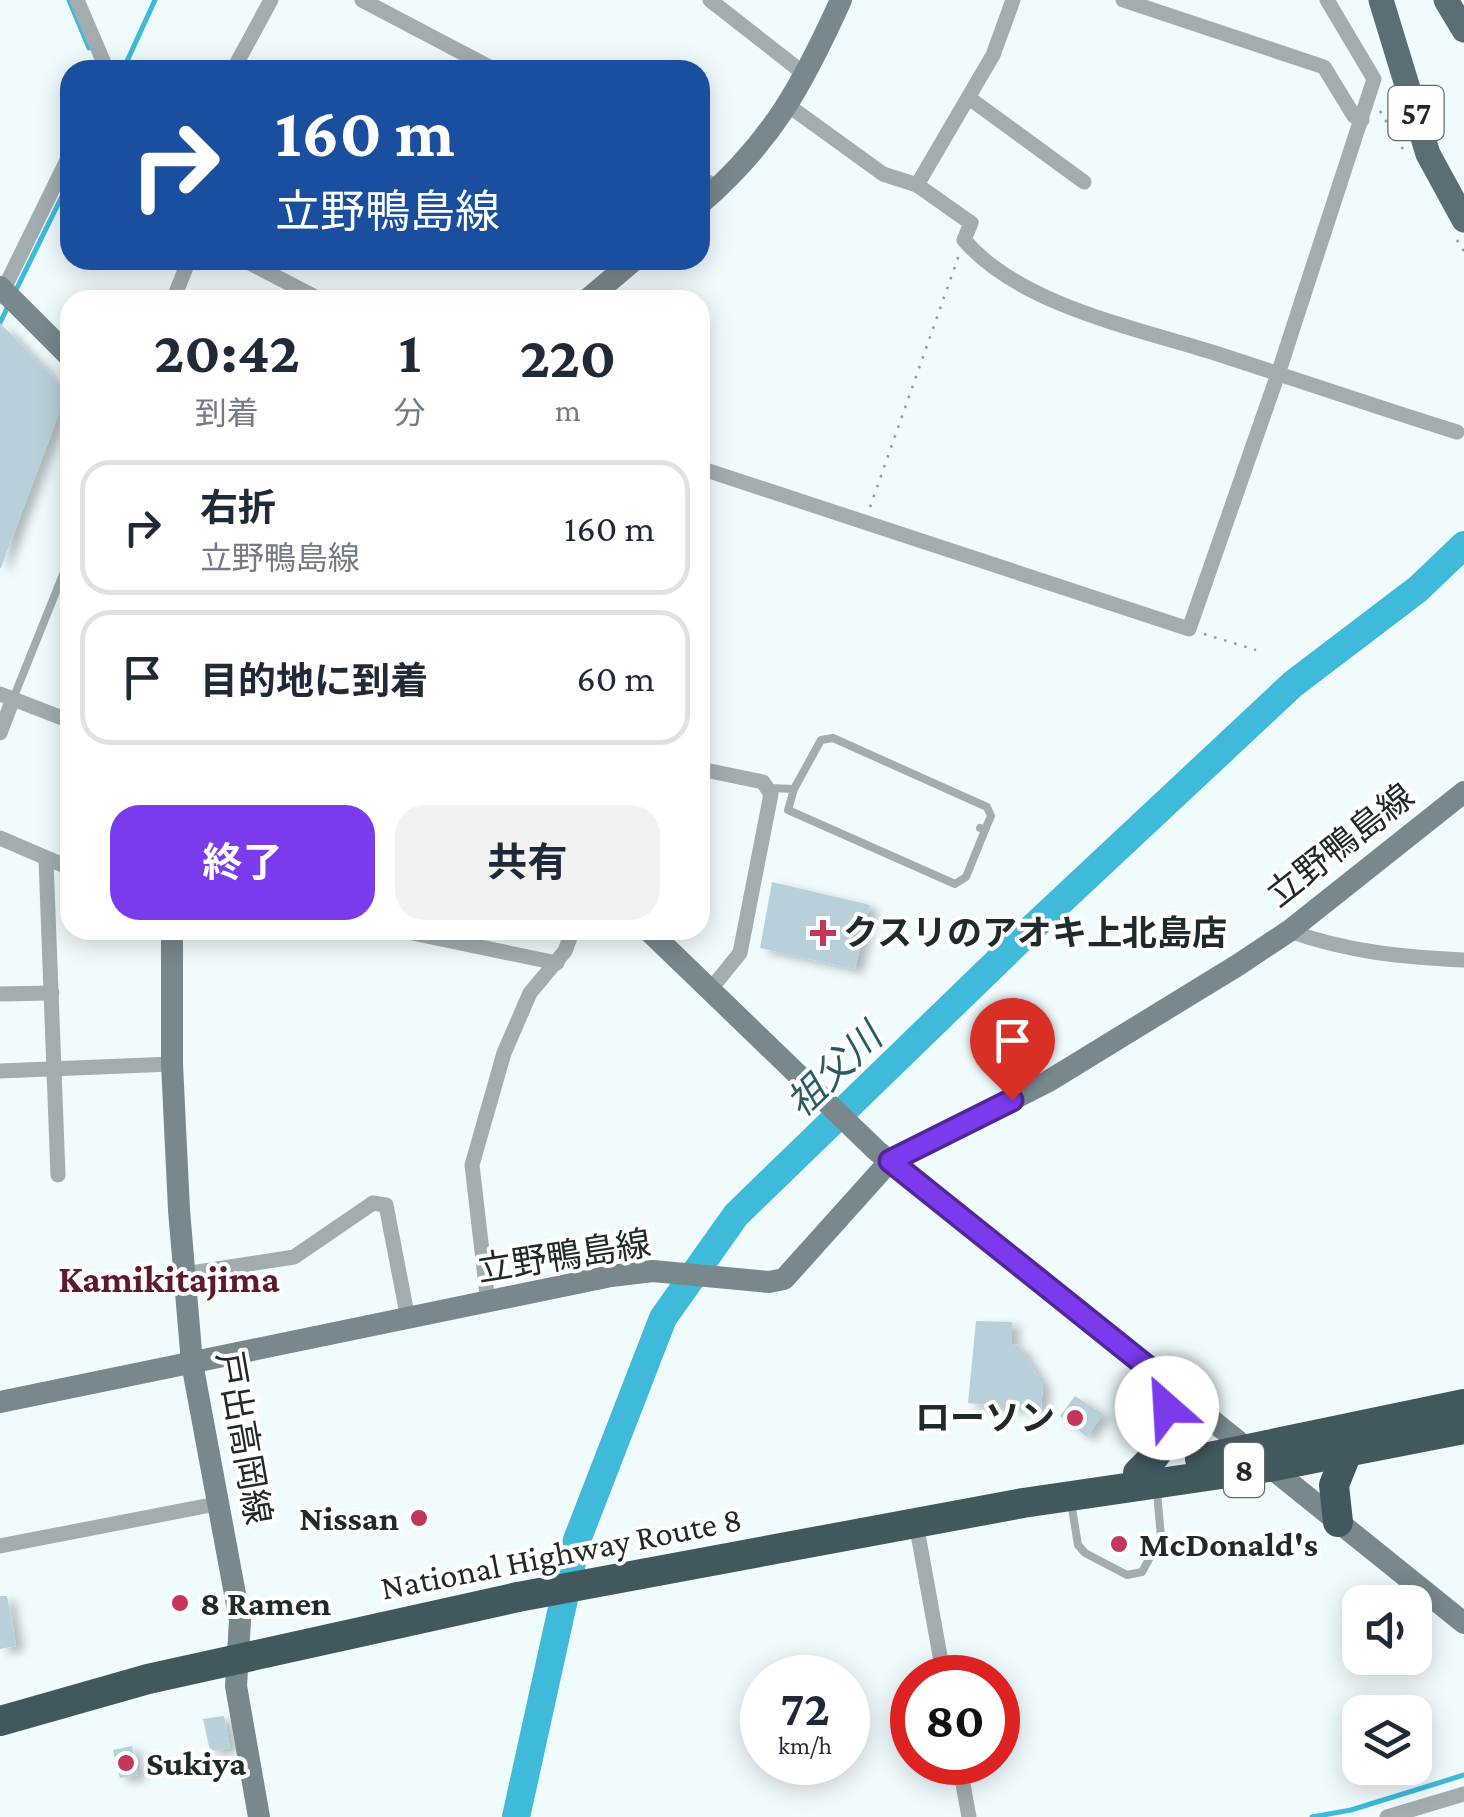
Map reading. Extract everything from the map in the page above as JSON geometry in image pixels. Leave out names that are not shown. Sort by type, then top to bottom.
[{"type":"highway","points":[[1147,1478],[1167,1432],[1167,1408],[1160,1377]]},
{"type":"highway","name":"National Highway Route 8","points":[[0,1721],[148,1679],[518,1597],[1257,1457],[1464,1404]]},
{"type":"highway","name":"National Highway Route 8","points":[[1257,1457],[1348,1450],[1464,1429]]},
{"type":"highway","points":[[1338,1522],[1334,1486],[1348,1450]]},
{"type":"highway","name":"National Highway Route 8","points":[[1022,1502],[1070,1496],[1147,1478]]},
{"type":"main road","points":[[710,183],[766,138],[789,106],[841,0]]},
{"type":"main road","name":"57","points":[[1381,0],[1428,154],[1460,228]]},
{"type":"main road","points":[[1446,0],[1464,30]]},
{"type":"main road","points":[[599,290],[622,270]]},
{"type":"main road","points":[[6,295],[60,348]]},
{"type":"main road","name":"立野鴨島線","points":[[0,1402],[611,1276],[653,1271],[769,1282],[784,1279],[884,1156],[1047,1082],[1290,931],[1463,795]]},
{"type":"main road","name":"戸出高岡線","points":[[172,940],[172,1064],[192,1363],[240,1621],[236,1686],[259,1817]]},
{"type":"main road","points":[[658,940],[884,1156],[1464,1622]]},
{"type":"street","points":[[77,0],[103,60]]},
{"type":"street","points":[[238,60],[270,0]]},
{"type":"street","points":[[362,0],[476,60]]},
{"type":"street","points":[[710,0],[807,76]]},
{"type":"street","points":[[917,185],[993,55],[1014,0]]},
{"type":"street","points":[[1123,0],[1157,5],[1324,67],[1354,116],[1362,120]]},
{"type":"street","points":[[710,471],[1189,629],[1278,374],[1374,79],[1327,0]]},
{"type":"street","points":[[969,98],[1084,182]]},
{"type":"street","points":[[789,106],[882,174],[917,185],[970,223],[964,240],[980,260],[1040,294],[1458,432]]},
{"type":"street","points":[[6,295],[60,176]]},
{"type":"street","points":[[263,270],[302,290]]},
{"type":"street","points":[[0,733],[7,696],[60,717]]},
{"type":"street","points":[[710,771],[756,779],[771,794],[740,953],[710,990]]},
{"type":"street","points":[[0,838],[60,865]]},
{"type":"street","points":[[46,860],[58,1176]]},
{"type":"street","points":[[1290,931],[1325,944],[1380,956],[1464,960]]},
{"type":"street","points":[[446,940],[556,963]]},
{"type":"street","points":[[488,1303],[472,1165],[482,1120],[510,1038],[530,993],[556,963],[567,940]]},
{"type":"street","points":[[0,994],[52,993]]},
{"type":"street","points":[[0,1071],[172,1064]]},
{"type":"street","points":[[184,1274],[294,1257],[373,1203],[386,1205],[408,1319]]},
{"type":"street","points":[[0,1546],[221,1503]]},
{"type":"street","points":[[916,1523],[940,1655]]},
{"type":"street","points":[[963,1785],[969,1817]]},
{"type":"street","points":[[1387,1817],[1464,1794]]},
{"type":"lane","points":[[7,696],[60,578]]},
{"type":"lane","points":[[832,738],[986,807],[991,816],[966,877],[955,884],[788,810],[794,788],[816,746],[821,740],[832,738]]},
{"type":"lane","points":[[769,788],[794,788]]},
{"type":"lane","points":[[1070,1496],[1078,1545],[1086,1554],[1128,1575],[1142,1572],[1161,1537],[1147,1478]]},
{"type":"path","points":[[1370,94],[1409,160]]},
{"type":"path","points":[[1460,228],[1464,251]]},
{"type":"path","points":[[864,522],[964,240]]},
{"type":"path","points":[[1189,629],[1256,650]]},
{"type":"building","points":[[0,323],[60,385],[60,411],[0,568]]},
{"type":"building","points":[[772,882],[870,905],[855,969],[760,948]]},
{"type":"building","points":[[976,1321],[1012,1322],[1011,1344],[1018,1345],[1043,1385],[1041,1409],[968,1403]]},
{"type":"building","points":[[1075,1396],[1103,1414],[1087,1437],[1060,1416]]},
{"type":"building","points":[[0,1596],[7,1596],[16,1646],[0,1649]]},
{"type":"building","points":[[224,1716],[230,1748],[210,1751],[203,1719]]},
{"type":"building","name":"Sukiya","points":[[132,1746],[138,1775],[120,1778],[113,1750]]},
{"type":"waterway","points":[[69,0],[89,48]]},
{"type":"waterway","points":[[128,60],[155,0]]},
{"type":"waterway","points":[[14,294],[60,200]]},
{"type":"waterway","points":[[0,323],[9,304]]},
{"type":"waterway","name":"祖父川","points":[[516,1817],[577,1540],[663,1318],[736,1215],[1029,931],[1293,684],[1418,589],[1464,545]]},
{"type":"waterway","points":[[1312,1817],[1351,1810],[1464,1775]]},
{"type":"place","name":"クスリのアオキ上北島店","points":[[823,933]]},
{"type":"place","name":"ローソン","points":[[1075,1418]]},
{"type":"place","name":"Nissan","points":[[419,1518]]},
{"type":"place","name":"McDonald's","points":[[1119,1544]]},
{"type":"place","name":"8 Ramen","points":[[180,1603]]},
{"type":"place","name":"Sukiya","points":[[126,1763]]},
{"type":"district","name":"Kamikitajima","points":[[169,1279]]},
{"type":"route","points":[[1012,1100],[890,1161],[1160,1377],[1167,1408]]}]
